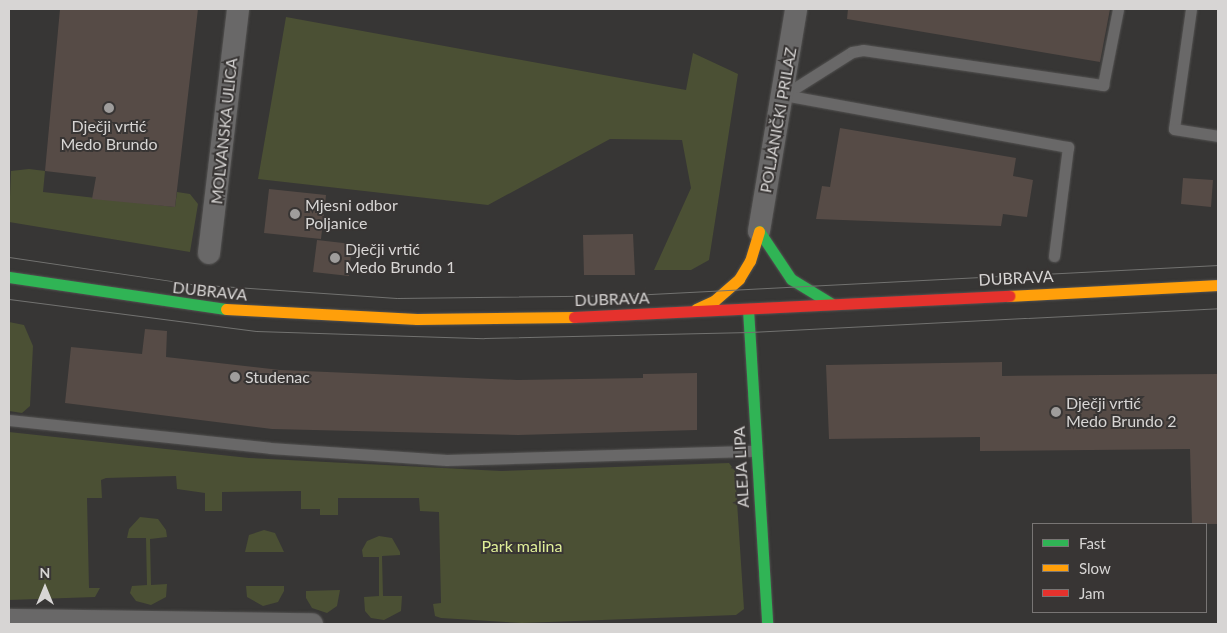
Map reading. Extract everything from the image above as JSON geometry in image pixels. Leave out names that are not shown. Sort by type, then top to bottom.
[{"type":"main road","points":[[759,231],[791,278],[832,304]]},
{"type":"main road","points":[[687,312],[715,300],[740,279],[750,261],[759,231]]},
{"type":"main road","name":"DUBRAVA","points":[[9,277],[173,304],[294,314],[436,319],[687,312],[1218,285]]},
{"type":"main road","name":"ALEJA LIPA","points":[[748,309],[767,624]]},
{"type":"street","name":"MOLVANSKA ULICA","points":[[209,253],[238,9]]},
{"type":"street","name":"POLJANIČKI PRILAZ","points":[[759,231],[784,95],[796,9]]},
{"type":"street","points":[[9,620],[312,624]]},
{"type":"lane","points":[[784,95],[852,52],[863,50],[1103,85],[1118,9]]},
{"type":"lane","points":[[1191,9],[1174,129],[1218,136]]},
{"type":"lane","points":[[784,95],[1068,148],[1054,256]]},
{"type":"lane","points":[[9,420],[270,448],[447,460],[756,451]]},
{"type":"green space","points":[[286,17],[686,90],[693,53],[738,74],[709,260],[691,270],[654,270],[691,188],[682,140],[610,139],[488,205],[258,179]]},
{"type":"green space","points":[[29,169],[45,171],[43,192],[175,207],[177,192],[190,194],[198,204],[190,252],[9,222],[11,171]]},
{"type":"green space","points":[[9,322],[24,325],[33,346],[30,406],[22,413],[9,411]]},
{"type":"green space","name":"Park malina","points":[[9,432],[249,458],[501,471],[729,463],[735,471],[744,609],[736,615],[522,623],[441,618],[435,616],[433,604],[441,603],[439,512],[420,511],[419,498],[338,498],[338,515],[320,515],[320,509],[301,509],[301,491],[222,492],[222,511],[205,511],[205,493],[177,489],[176,476],[106,478],[101,480],[102,498],[87,498],[89,588],[100,588],[95,597],[9,600]]},
{"type":"green space","points":[[140,517],[158,519],[166,530],[167,537],[150,539],[151,585],[167,584],[166,597],[151,605],[136,601],[130,593],[132,586],[147,585],[146,538],[127,538],[129,529]]},
{"type":"green space","points":[[264,530],[275,533],[284,552],[245,552],[249,535]]},
{"type":"green space","points":[[379,536],[392,538],[400,552],[400,555],[382,556],[383,596],[402,596],[401,611],[384,620],[371,618],[365,611],[364,597],[379,596],[379,557],[363,557],[362,550],[367,541]]},
{"type":"green space","points":[[246,586],[284,586],[284,591],[278,602],[263,606],[247,597]]},
{"type":"green space","points":[[340,590],[337,606],[327,613],[312,608],[306,598],[306,591]]},
{"type":"building","name":"Dječji vrtić Medo Brundo","points":[[60,9],[198,9],[175,207],[92,199],[96,177],[45,171]]},
{"type":"building","points":[[848,9],[1110,9],[1100,62],[847,19]]},
{"type":"building","points":[[840,128],[1016,158],[1013,176],[1033,180],[1027,217],[1003,214],[1001,226],[816,219],[822,186],[830,187]]},
{"type":"building","points":[[1183,178],[1213,180],[1211,207],[1181,204]]},
{"type":"building","name":"Mjesni odbor Poljanice","points":[[269,189],[326,195],[321,239],[264,233]]},
{"type":"building","points":[[633,234],[635,275],[584,275],[583,235]]},
{"type":"building","points":[[317,240],[352,244],[349,276],[313,272]]},
{"type":"building","points":[[145,329],[167,331],[166,357],[280,370],[517,380],[643,378],[643,374],[697,373],[697,430],[518,435],[272,429],[65,403],[71,347],[142,354]]},
{"type":"building","points":[[1002,362],[1002,376],[1218,374],[1218,524],[1192,523],[1190,449],[980,451],[980,437],[829,439],[826,365]]},
{"type":"tram line","points":[[9,257],[191,284],[397,298],[631,295],[1218,265]]},
{"type":"tram line","points":[[9,299],[256,331],[484,338],[750,332],[1218,308]]},
{"type":"traffic: fast","points":[[759,231],[791,279],[832,304]]},
{"type":"traffic: fast","points":[[9,277],[226,309]]},
{"type":"traffic: fast","points":[[748,309],[767,624]]},
{"type":"traffic: slow","points":[[696,309],[715,300],[739,279],[750,261],[759,231]]},
{"type":"traffic: slow","points":[[1009,296],[1218,285]]},
{"type":"traffic: slow","points":[[226,309],[417,319],[574,317]]},
{"type":"traffic: jam","points":[[574,317],[1009,296]]},
{"type":"place","name":"Dječji vrtić Medo Brundo","points":[[109,108]]},
{"type":"place","name":"Mjesni odbor Poljanice","points":[[295,214]]},
{"type":"place","name":"Dječji vrtić Medo Brundo 1","points":[[335,258]]},
{"type":"place","name":"Studenac","points":[[235,377]]},
{"type":"place","name":"Dječji vrtić Medo Brundo 2","points":[[1056,412]]}]
